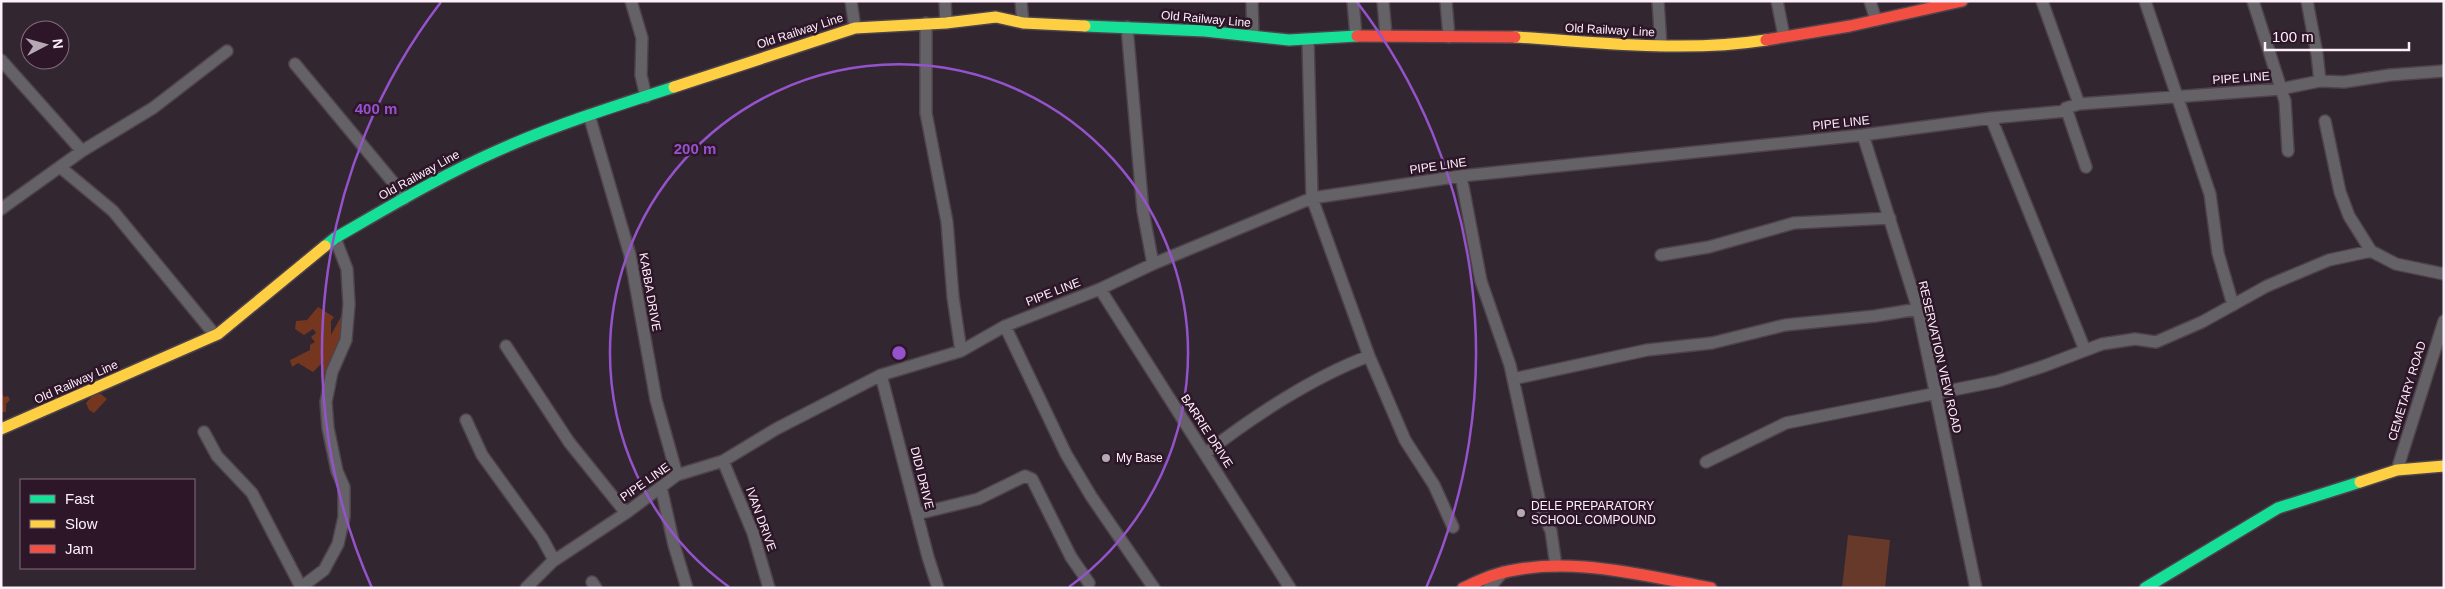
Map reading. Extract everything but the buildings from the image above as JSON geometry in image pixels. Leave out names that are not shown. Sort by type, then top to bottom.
[{"type":"street","points":[[631,1],[642,38],[641,75],[646,96]]},
{"type":"street","points":[[851,1],[855,28]]},
{"type":"street","points":[[945,1],[946,23]]},
{"type":"street","points":[[1021,1],[1023,23]]},
{"type":"street","points":[[1252,1],[1254,36]]},
{"type":"street","points":[[1353,1],[1356,36]]},
{"type":"street","points":[[1383,1],[1386,35]]},
{"type":"street","points":[[1446,1],[1449,37]]},
{"type":"street","points":[[1658,1],[1661,46]]},
{"type":"street","points":[[1777,1],[1784,36]]},
{"type":"street","points":[[1870,1],[1876,20]]},
{"type":"street","name":"Old Railway Line","points":[[1,429],[215,336],[335,238],[455,170],[500,148],[589,115],[855,28],[946,23],[996,17],[1023,23],[1098,28],[1127,27],[1289,40],[1386,35],[1491,36],[1661,46],[1732,44],[1876,20],[1962,1]]},
{"type":"street","points":[[2042,1],[2079,104]]},
{"type":"street","points":[[2145,1],[2210,194],[2218,253],[2232,305]]},
{"type":"street","points":[[2253,1],[2285,101],[2288,151]]},
{"type":"street","points":[[2307,1],[2316,45],[2320,82]]},
{"type":"street","points":[[926,23],[926,113],[948,222],[953,297],[961,351]]},
{"type":"street","points":[[1127,27],[1143,211],[1153,264]]},
{"type":"street","points":[[1308,38],[1312,198],[1369,356],[1405,440],[1434,485],[1452,527]]},
{"type":"street","points":[[1,209],[82,151],[152,108],[227,51]]},
{"type":"street","points":[[1,60],[82,151]]},
{"type":"street","points":[[295,64],[392,181],[404,199]]},
{"type":"street","name":"PIPE LINE","points":[[526,588],[554,560],[626,513],[677,475],[723,462],[776,429],[881,375],[961,351],[1005,326],[1100,289],[1153,264],[1312,198],[1461,176],[1863,135],[1991,118],[2066,111],[2066,108],[2079,104],[2281,89],[2320,82],[2344,82],[2390,75],[2444,71]]},
{"type":"street","points":[[2066,108],[2086,167]]},
{"type":"street","name":"KABBA DRIVE","points":[[589,115],[630,255],[656,400],[677,475]]},
{"type":"street","points":[[1991,118],[2085,350]]},
{"type":"street","points":[[2326,121],[2340,192],[2349,216],[2371,251],[2396,264],[2444,274]]},
{"type":"street","name":"RESERVATION VIEW ROAD","points":[[1863,135],[1918,309],[1976,588]]},
{"type":"street","points":[[60,168],[113,211],[215,336]]},
{"type":"street","points":[[1461,176],[1481,281],[1513,379],[1542,512],[1551,531],[1556,566]]},
{"type":"street","points":[[1661,255],[1709,247],[1794,223],[1890,218]]},
{"type":"street","points":[[204,432],[217,456],[252,493],[300,588],[324,570],[338,544],[344,517],[344,487],[337,471],[326,402],[332,372],[346,340],[349,304],[346,269],[335,238]]},
{"type":"street","points":[[1706,462],[1786,423],[1998,381],[2102,344],[2135,339],[2156,342],[2202,322],[2267,286],[2329,260],[2371,251]]},
{"type":"street","name":"BARRIE DRIVE","points":[[1100,289],[1290,588]]},
{"type":"street","points":[[1513,379],[1647,350],[1712,343],[1785,325],[1875,316],[1918,309]]},
{"type":"street","name":"CEMETARY ROAD","points":[[2398,470],[2444,322]]},
{"type":"street","points":[[1005,326],[1066,454],[1091,496],[1154,588]]},
{"type":"street","points":[[506,346],[569,442],[626,513]]},
{"type":"street","points":[[1206,454],[1238,427],[1353,362],[1369,356]]},
{"type":"street","name":"DIDI DRIVE","points":[[881,375],[938,588]]},
{"type":"street","points":[[466,420],[482,454],[542,538],[554,560]]},
{"type":"street","name":"IVAN DRIVE","points":[[723,462],[754,533],[770,588]]},
{"type":"street","points":[[2145,588],[2278,508],[2398,470],[2444,466]]},
{"type":"street","points":[[917,514],[978,499],[1025,476],[1032,478],[1071,557],[1089,583]]},
{"type":"street","points":[[661,487],[674,545],[687,588]]},
{"type":"street","points":[[1463,588],[1478,579],[1504,571],[1556,566],[1587,568],[1711,588]]},
{"type":"street","points":[[1489,588],[1504,571]]},
{"type":"shaded area","points":[[318,307],[334,317],[331,321],[331,335],[343,313],[344,337],[327,377],[321,377],[324,361],[313,372],[298,363],[292,367],[290,360],[310,350],[310,345],[315,342],[311,337],[316,333],[313,329],[304,335],[295,329],[296,321],[307,320]]},
{"type":"shaded area","points":[[1,390],[4,397],[8,396],[10,400],[6,404],[6,412],[1,412]]},
{"type":"shaded area","points":[[94,394],[101,394],[107,399],[94,413],[89,410],[86,403]]},
{"type":"shaded area","points":[[1848,535],[1890,540],[1885,588],[1842,588]]},
{"type":"traffic: fast","points":[[1085,26],[1205,31],[1289,40],[1357,36]]},
{"type":"traffic: fast","points":[[325,246],[335,238],[416,192],[499,150],[563,124],[674,87]]},
{"type":"traffic: fast","points":[[2145,588],[2278,508],[2360,482]]},
{"type":"traffic: slow","points":[[674,87],[855,28],[946,23],[996,17],[1023,23],[1085,26]]},
{"type":"traffic: slow","points":[[1515,37],[1609,44],[1672,46],[1735,44],[1766,40]]},
{"type":"traffic: slow","points":[[1,429],[218,334],[325,246]]},
{"type":"traffic: slow","points":[[2360,482],[2397,470],[2444,466]]},
{"type":"traffic: jam","points":[[1766,40],[1850,26],[1962,1]]},
{"type":"traffic: jam","points":[[1357,36],[1515,37]]},
{"type":"traffic: jam","points":[[1463,588],[1491,576],[1518,569],[1545,566],[1601,568],[1711,588]]},
{"type":"place","name":"My Base","points":[[1106,458]]},
{"type":"place","name":"DELE PREPARATORY SCHOOL COMPOUND","points":[[1521,513]]}]
